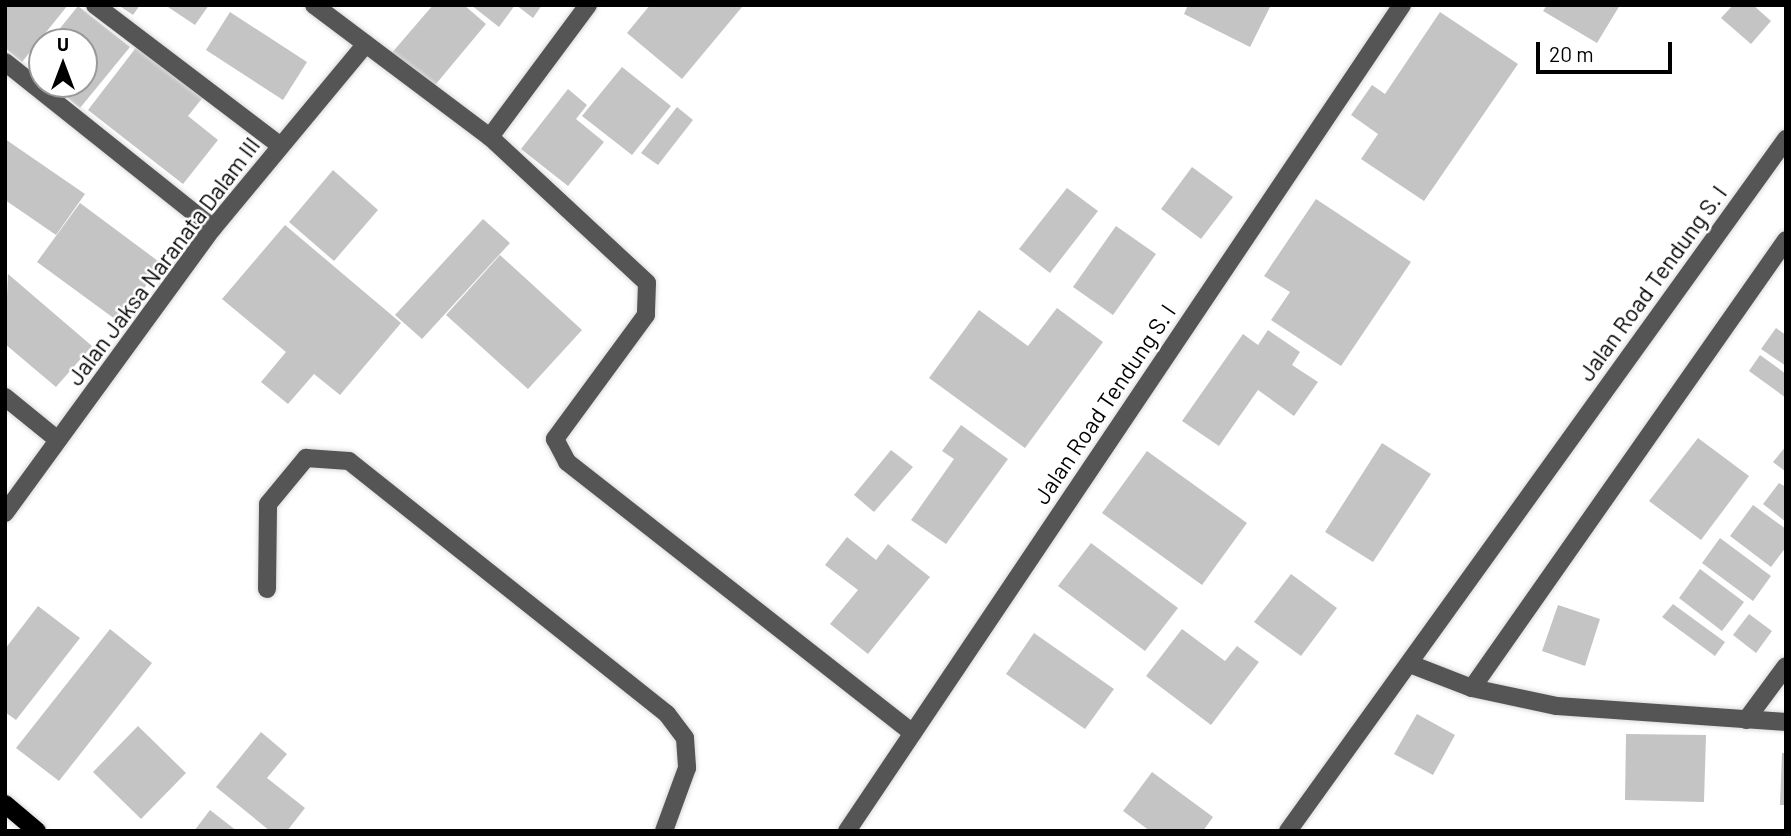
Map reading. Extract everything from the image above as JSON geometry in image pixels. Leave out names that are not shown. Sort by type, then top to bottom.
[{"type":"main road","points":[[5,804],[37,831]]},
{"type":"street","points":[[95,5],[281,146]]},
{"type":"street","points":[[314,5],[490,137],[647,283],[646,315],[555,439],[559,451],[912,733]]},
{"type":"street","points":[[490,137],[588,5]]},
{"type":"street","name":"Jalan Road Tendung S. I","points":[[847,831],[1402,5]]},
{"type":"street","name":"Jalan Jaksa Naranata Dalam III","points":[[5,513],[213,228],[366,44]]},
{"type":"street","points":[[5,62],[213,228]]},
{"type":"street","name":"Jalan Road Tendung S. I","points":[[1288,831],[1786,139]]},
{"type":"street","points":[[1472,688],[1786,240]]},
{"type":"street","points":[[5,397],[58,440]]},
{"type":"street","points":[[267,589],[268,504],[306,458],[349,461],[667,714],[685,738],[687,768],[664,831]]},
{"type":"street","points":[[1410,664],[1472,688],[1557,706],[1786,722]]},
{"type":"street","points":[[1746,720],[1786,666]]},
{"type":"building","points":[[5,5],[68,5],[49,28],[28,28],[28,55],[22,62],[5,48]]},
{"type":"building","points":[[118,5],[140,5],[133,15]]},
{"type":"building","points":[[165,5],[209,5],[195,25]]},
{"type":"building","points":[[433,5],[464,5],[486,24],[431,90],[390,55]]},
{"type":"building","points":[[471,5],[515,5],[499,27]]},
{"type":"building","points":[[516,5],[542,5],[533,18]]},
{"type":"building","points":[[650,5],[742,7],[682,79],[627,33]]},
{"type":"building","points":[[1188,5],[1271,5],[1250,47],[1184,14]]},
{"type":"building","points":[[1547,5],[1620,5],[1597,43],[1543,11]]},
{"type":"building","points":[[1733,5],[1753,5],[1771,21],[1751,44],[1721,18]]},
{"type":"building","points":[[78,6],[130,47],[98,86],[98,28],[60,28]]},
{"type":"building","points":[[230,12],[307,62],[283,100],[206,50]]},
{"type":"building","points":[[1440,12],[1518,64],[1424,201],[1361,159],[1378,134],[1351,115],[1372,85],[1385,94]]},
{"type":"building","points":[[138,45],[204,96],[188,116],[218,140],[183,184],[88,110]]},
{"type":"building","points":[[622,67],[671,106],[632,155],[582,116]]},
{"type":"building","points":[[568,89],[587,105],[576,119],[604,142],[568,186],[521,149]]},
{"type":"building","points":[[68,98],[88,98],[80,108]]},
{"type":"building","points":[[677,107],[693,120],[658,165],[641,153]]},
{"type":"building","points":[[5,139],[85,194],[56,235],[5,200]]},
{"type":"building","points":[[1192,167],[1233,197],[1201,239],[1161,209]]},
{"type":"building","points":[[333,170],[378,210],[334,261],[289,222]]},
{"type":"building","points":[[1067,188],[1098,211],[1050,273],[1019,249]]},
{"type":"building","points":[[1316,199],[1411,262],[1341,366],[1271,320],[1290,292],[1264,276]]},
{"type":"building","points":[[80,203],[162,264],[119,322],[37,262]]},
{"type":"building","points":[[483,219],[510,243],[422,339],[395,315]]},
{"type":"building","points":[[285,225],[401,323],[340,395],[314,374],[288,404],[261,382],[286,352],[222,299]]},
{"type":"building","points":[[1116,226],[1156,254],[1113,315],[1073,287]]},
{"type":"building","points":[[500,255],[582,330],[528,389],[446,315]]},
{"type":"building","points":[[8,274],[92,346],[56,387],[5,344]]},
{"type":"building","points":[[1057,308],[1103,342],[1025,448],[929,378],[979,310],[1028,346]]},
{"type":"building","points":[[1776,328],[1786,335],[1786,366],[1761,349]]},
{"type":"building","points":[[1268,330],[1300,352],[1292,365],[1318,382],[1294,416],[1258,390],[1219,446],[1182,421],[1243,334],[1258,345]]},
{"type":"building","points":[[1760,355],[1786,374],[1786,398],[1749,371]]},
{"type":"building","points":[[961,425],[1008,459],[946,544],[911,520],[954,459],[942,451]]},
{"type":"building","points":[[1698,438],[1749,476],[1701,540],[1649,501]]},
{"type":"building","points":[[1382,443],[1431,474],[1373,562],[1325,532]]},
{"type":"building","points":[[1786,446],[1786,472],[1773,462]]},
{"type":"building","points":[[891,450],[913,467],[874,512],[854,495]]},
{"type":"building","points":[[1147,451],[1247,523],[1202,585],[1102,513]]},
{"type":"building","points":[[1779,483],[1786,487],[1786,522],[1763,504]]},
{"type":"building","points":[[1753,505],[1786,529],[1786,547],[1771,567],[1730,536]]},
{"type":"building","points":[[847,537],[876,560],[888,544],[930,577],[868,654],[830,624],[858,590],[825,565]]},
{"type":"building","points":[[1720,538],[1771,576],[1753,601],[1702,563]]},
{"type":"building","points":[[1091,543],[1178,608],[1145,651],[1058,586]]},
{"type":"building","points":[[1700,569],[1744,602],[1722,631],[1679,598]]},
{"type":"building","points":[[1291,574],[1337,608],[1301,656],[1254,622]]},
{"type":"building","points":[[1673,604],[1725,642],[1715,656],[1662,617]]},
{"type":"building","points":[[1558,605],[1600,619],[1585,666],[1542,651]]},
{"type":"building","points":[[38,606],[80,638],[16,720],[5,712],[5,649]]},
{"type":"building","points":[[1749,614],[1772,631],[1756,653],[1733,635]]},
{"type":"building","points":[[110,629],[152,663],[59,781],[16,748]]},
{"type":"building","points":[[1182,629],[1225,661],[1237,646],[1259,662],[1211,725],[1146,676]]},
{"type":"building","points":[[1034,633],[1114,689],[1085,729],[1006,674]]},
{"type":"building","points":[[1417,714],[1455,735],[1433,775],[1394,754]]},
{"type":"building","points":[[138,726],[186,773],[141,819],[93,772]]},
{"type":"building","points":[[261,732],[287,754],[267,778],[305,808],[287,831],[270,831],[216,787]]},
{"type":"building","points":[[1626,734],[1706,735],[1704,802],[1625,800]]},
{"type":"building","points":[[1782,753],[1786,753],[1786,805],[1780,805]]},
{"type":"building","points":[[1152,772],[1213,817],[1203,831],[1150,831],[1123,811]]},
{"type":"building","points":[[210,810],[237,831],[194,831]]}]
